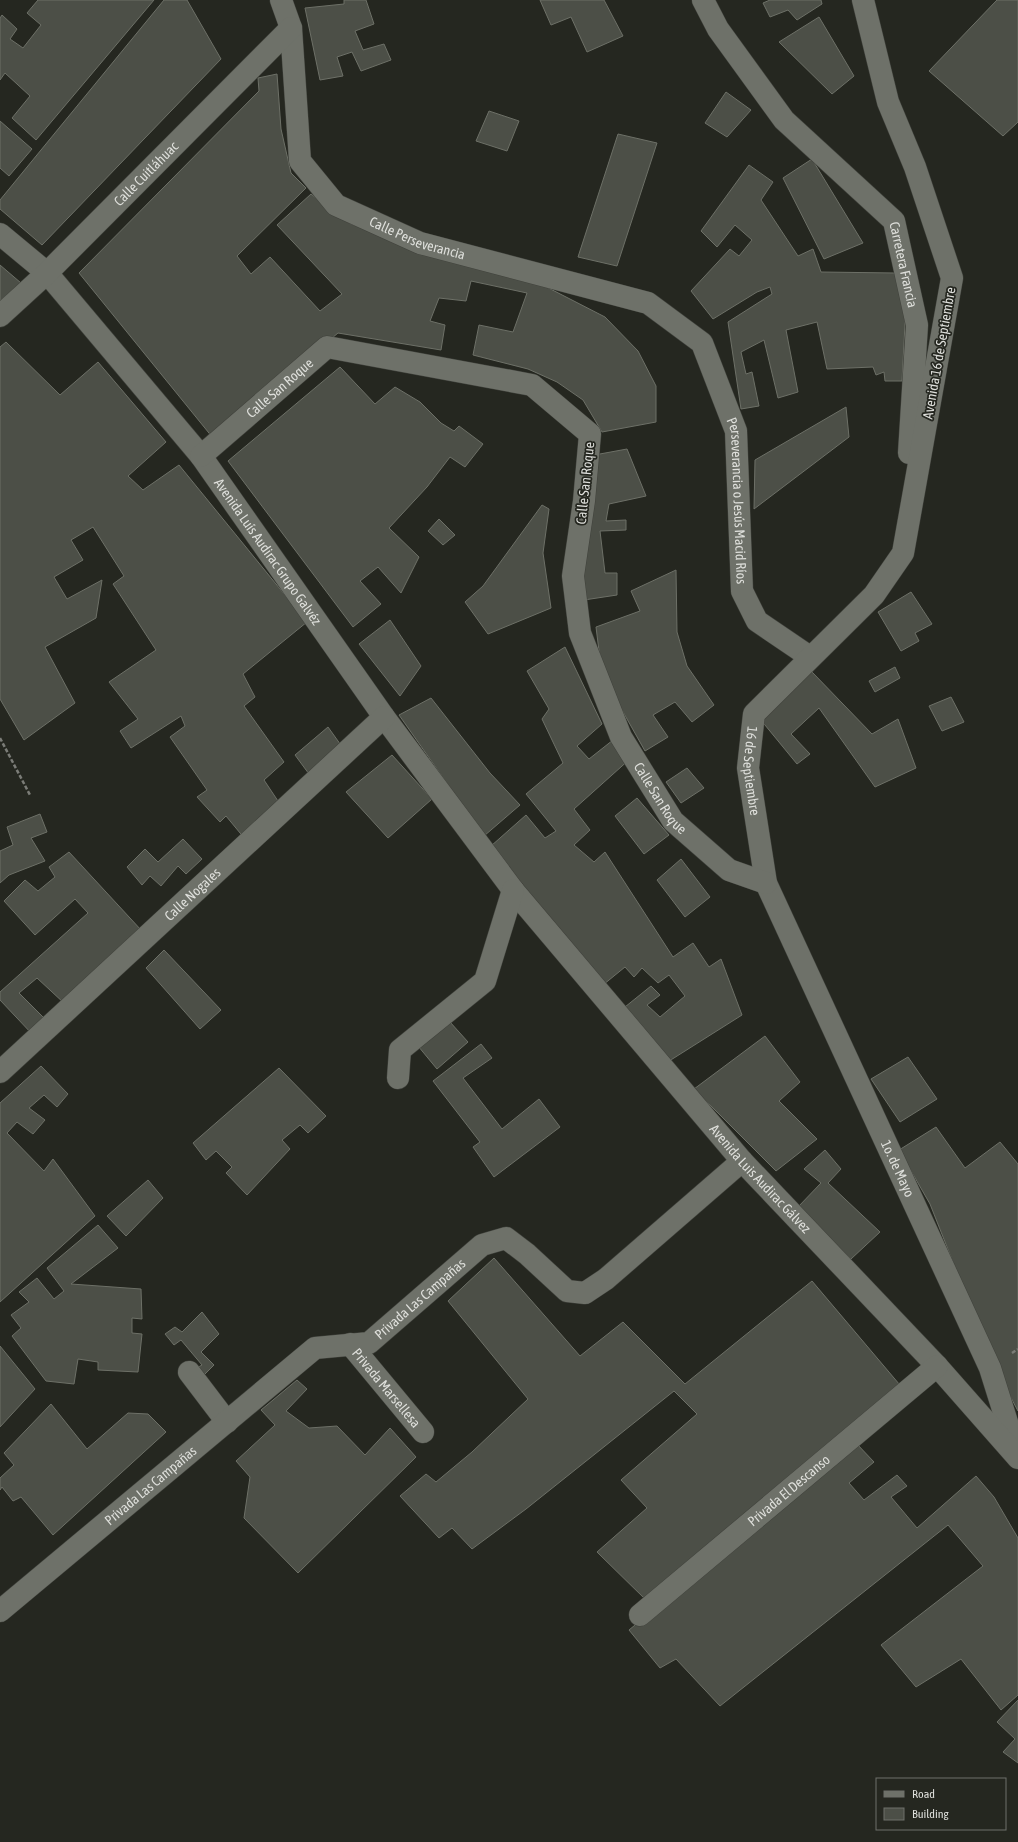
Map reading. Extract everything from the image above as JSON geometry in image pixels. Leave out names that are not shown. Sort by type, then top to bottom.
[{"type":"street","name":"Calle Perseverancia","points":[[281,0],[291,28],[300,161],[336,205],[420,243],[648,303],[702,343]]},
{"type":"street","name":"Carretera Francia","points":[[703,0],[718,29],[784,120],[894,221],[917,325],[904,553]]},
{"type":"street","name":"Avenida 16 de Septiembre","points":[[810,657],[874,595],[904,553],[952,278],[915,167],[888,102],[863,0]]},
{"type":"street","name":"Calle Cuitláhuac","points":[[0,316],[47,273],[291,28]]},
{"type":"street","name":"Avenida Luís Audirac Grupo Galvéz","points":[[0,234],[47,273],[201,456],[384,717],[513,890]]},
{"type":"street","name":"Perseverancia o Jesús Macid Ríos","points":[[702,343],[736,431],[742,592],[757,621],[810,657]]},
{"type":"street","name":"Calle San Roque","points":[[201,456],[327,347],[532,385],[590,434],[584,501],[573,576],[580,633],[621,737],[673,821],[729,870],[766,883]]},
{"type":"street","name":"16 de Septiembre","points":[[766,883],[748,768],[754,714],[810,657]]},
{"type":"street","name":"Calle Nogales","points":[[4,1061],[384,717]]},
{"type":"street","name":"1o. de Mayo","points":[[766,883],[990,1368],[1018,1458]]},
{"type":"street","points":[[398,1078],[400,1050],[485,981],[513,890]]},
{"type":"street","name":"Avenida Luis Audirac Gálvez","points":[[513,890],[742,1161],[937,1366],[1018,1458]]},
{"type":"street","name":"Privada Las Campañas","points":[[3,1603],[227,1422],[315,1348],[369,1343],[482,1245],[506,1238],[567,1291],[585,1293],[606,1279],[742,1161]]},
{"type":"street","name":"Privada Marsellesa","points":[[350,1344],[423,1432]]},
{"type":"street","name":"Privada El Descanso","points":[[640,1615],[937,1366]]},
{"type":"street","points":[[189,1372],[227,1422]]},
{"type":"path","points":[[0,738],[30,795]]},
{"type":"building","points":[[38,0],[154,0],[36,140],[12,118],[30,96],[5,73],[0,80],[0,18],[2,15],[17,29],[10,39],[23,48],[41,25],[27,13]]},
{"type":"building","points":[[164,0],[187,0],[221,59],[42,245],[0,209],[0,200]]},
{"type":"building","points":[[344,0],[366,0],[374,24],[355,31],[363,50],[384,44],[391,60],[361,71],[352,52],[337,57],[343,76],[320,80],[305,8],[344,4]]},
{"type":"building","points":[[540,0],[604,0],[623,36],[587,52],[571,17],[551,25]]},
{"type":"building","points":[[770,0],[821,0],[822,4],[797,20],[788,10],[770,17],[763,3]]},
{"type":"building","points":[[997,0],[1018,0],[1018,122],[1003,136],[929,71]]},
{"type":"building","points":[[819,17],[854,76],[832,94],[779,42]]},
{"type":"building","points":[[277,74],[281,129],[291,173],[306,188],[237,256],[251,274],[270,257],[320,311],[342,294],[277,225],[311,194],[351,224],[531,279],[605,317],[638,351],[656,386],[656,422],[602,432],[583,400],[557,382],[528,369],[473,355],[479,325],[513,332],[527,293],[471,281],[466,301],[439,298],[430,321],[445,325],[441,350],[338,333],[213,438],[79,273],[259,91],[258,78]]},
{"type":"building","points":[[726,92],[751,110],[727,137],[705,123]]},
{"type":"building","points":[[489,111],[519,121],[507,151],[476,141]]},
{"type":"building","points":[[0,121],[32,149],[9,176],[0,168]]},
{"type":"building","points":[[618,134],[657,143],[617,266],[578,257]]},
{"type":"building","points":[[812,159],[863,243],[824,259],[783,178]]},
{"type":"building","points":[[749,165],[773,182],[761,200],[798,256],[813,249],[821,272],[895,273],[906,306],[902,381],[885,381],[884,372],[876,375],[873,367],[827,369],[817,322],[786,330],[798,392],[778,398],[764,340],[741,352],[746,374],[752,372],[759,406],[741,409],[728,322],[772,294],[770,287],[757,292],[713,319],[691,291],[730,249],[739,256],[752,240],[735,225],[717,247],[701,231]]},
{"type":"building","points":[[0,265],[21,283],[0,301]]},
{"type":"building","points":[[6,342],[60,395],[98,362],[166,442],[128,476],[143,490],[179,465],[307,622],[243,674],[255,697],[244,706],[284,762],[264,780],[282,807],[245,839],[226,816],[220,822],[197,797],[207,790],[170,737],[185,726],[181,716],[131,748],[120,731],[138,719],[109,682],[156,650],[113,584],[124,576],[93,527],[71,540],[83,560],[54,577],[67,599],[102,580],[96,618],[45,647],[75,703],[24,740],[0,699],[0,347]]},
{"type":"building","points":[[340,367],[375,404],[395,387],[420,402],[441,423],[454,431],[459,426],[483,444],[465,467],[450,457],[427,487],[389,528],[419,557],[401,593],[378,567],[360,581],[381,604],[353,627],[228,461]]},
{"type":"building","points":[[846,407],[849,437],[754,509],[755,460]]},
{"type":"building","points":[[627,449],[646,496],[609,504],[606,521],[626,520],[626,530],[600,531],[605,573],[617,573],[617,595],[584,600],[582,538],[589,456]]},
{"type":"building","points":[[542,505],[549,509],[543,553],[551,608],[488,634],[465,602],[483,586]]},
{"type":"building","points":[[439,519],[455,535],[443,545],[428,531]]},
{"type":"building","points":[[676,570],[677,632],[687,666],[714,705],[692,722],[675,702],[653,715],[668,737],[645,751],[609,687],[599,651],[596,627],[640,611],[631,591]]},
{"type":"building","points":[[911,592],[932,624],[915,633],[919,641],[901,651],[878,612]]},
{"type":"building","points":[[390,620],[421,666],[400,696],[359,644]]},
{"type":"building","points":[[565,647],[602,724],[577,746],[589,759],[613,740],[631,758],[574,809],[590,830],[574,845],[594,862],[605,852],[673,957],[693,943],[709,967],[721,959],[742,1015],[666,1063],[620,1011],[651,986],[660,995],[647,1005],[660,1017],[685,996],[669,975],[658,983],[642,968],[634,977],[625,967],[598,989],[491,846],[526,815],[545,838],[556,831],[526,794],[563,763],[542,719],[549,709],[527,671]]},
{"type":"building","points":[[895,667],[900,678],[875,692],[869,681]]},
{"type":"building","points":[[812,672],[872,734],[898,719],[916,768],[875,787],[819,708],[791,734],[810,754],[797,764],[760,719]]},
{"type":"building","points":[[951,697],[964,722],[942,731],[929,706]]},
{"type":"building","points":[[431,698],[490,773],[520,805],[484,836],[399,715]]},
{"type":"building","points":[[328,727],[343,748],[309,774],[295,755]]},
{"type":"building","points":[[392,755],[432,799],[388,838],[346,792]]},
{"type":"building","points":[[687,768],[704,788],[681,803],[666,782]]},
{"type":"building","points":[[637,798],[669,835],[644,854],[615,816]]},
{"type":"building","points":[[40,814],[47,832],[31,838],[45,861],[9,875],[0,883],[0,851],[13,845],[7,827]]},
{"type":"building","points":[[183,839],[202,859],[186,874],[178,866],[161,886],[150,876],[142,885],[127,867],[145,849],[158,862]]},
{"type":"building","points":[[69,852],[142,931],[65,1004],[37,978],[19,993],[48,1022],[33,1035],[0,1000],[0,992],[88,913],[75,899],[35,935],[4,901],[25,880],[38,891],[55,877],[49,867]]},
{"type":"building","points":[[681,859],[710,897],[685,917],[657,880]]},
{"type":"building","points":[[164,950],[221,1010],[200,1029],[146,968]]},
{"type":"building","points":[[450,1022],[468,1042],[437,1069],[418,1046]]},
{"type":"building","points":[[765,1036],[800,1082],[779,1101],[817,1139],[776,1171],[694,1089]]},
{"type":"building","points":[[481,1044],[492,1058],[463,1078],[502,1129],[539,1099],[560,1127],[494,1177],[473,1147],[480,1142],[433,1081]]},
{"type":"building","points":[[908,1057],[937,1099],[900,1122],[871,1079]]},
{"type":"building","points":[[41,1066],[68,1094],[57,1107],[44,1095],[29,1108],[45,1120],[33,1134],[17,1122],[7,1133],[44,1171],[53,1159],[95,1216],[0,1302],[0,1103]]},
{"type":"building","points":[[279,1068],[326,1116],[308,1133],[300,1125],[282,1140],[290,1149],[247,1195],[226,1173],[232,1167],[216,1151],[206,1160],[193,1143]]},
{"type":"building","points":[[936,1127],[965,1168],[1000,1142],[1018,1164],[1018,1411],[994,1366],[930,1204],[899,1150]]},
{"type":"building","points":[[825,1150],[841,1169],[828,1183],[880,1232],[851,1259],[798,1207],[821,1183],[804,1169]]},
{"type":"building","points":[[148,1180],[163,1198],[126,1236],[107,1216]]},
{"type":"building","points":[[98,1225],[118,1248],[71,1284],[141,1289],[142,1319],[132,1318],[132,1333],[142,1334],[138,1372],[98,1370],[98,1362],[78,1359],[74,1384],[46,1381],[12,1336],[21,1328],[11,1315],[29,1302],[19,1292],[37,1278],[54,1299],[64,1291],[47,1268]]},
{"type":"building","points":[[494,1258],[580,1356],[623,1322],[685,1384],[812,1281],[905,1391],[646,1600],[597,1552],[647,1508],[621,1480],[697,1414],[674,1391],[526,1509],[472,1549],[452,1528],[439,1538],[400,1496],[426,1474],[436,1482],[472,1452],[528,1399],[448,1301]]},
{"type":"building","points":[[202,1312],[219,1334],[201,1352],[214,1365],[204,1375],[195,1369],[202,1365],[181,1340],[174,1345],[165,1334],[175,1327],[182,1332]]},
{"type":"building","points":[[0,1346],[35,1389],[0,1427]]},
{"type":"building","points":[[297,1380],[307,1389],[286,1411],[309,1428],[337,1426],[365,1455],[390,1428],[416,1457],[298,1573],[244,1518],[250,1477],[236,1461],[275,1425],[261,1410]]},
{"type":"building","points":[[51,1404],[87,1449],[128,1413],[148,1414],[166,1432],[53,1535],[21,1497],[13,1501],[2,1487],[0,1490],[0,1478],[14,1465],[4,1453]]},
{"type":"building","points":[[856,1443],[874,1462],[849,1483],[864,1500],[897,1475],[907,1486],[891,1497],[917,1528],[976,1476],[994,1497],[1018,1538],[1018,1695],[1001,1710],[961,1659],[916,1687],[881,1645],[983,1566],[948,1525],[720,1706],[676,1659],[660,1668],[629,1630]]},
{"type":"building","points":[[1018,1700],[1018,1763],[1003,1752],[1015,1739],[997,1722]]}]
